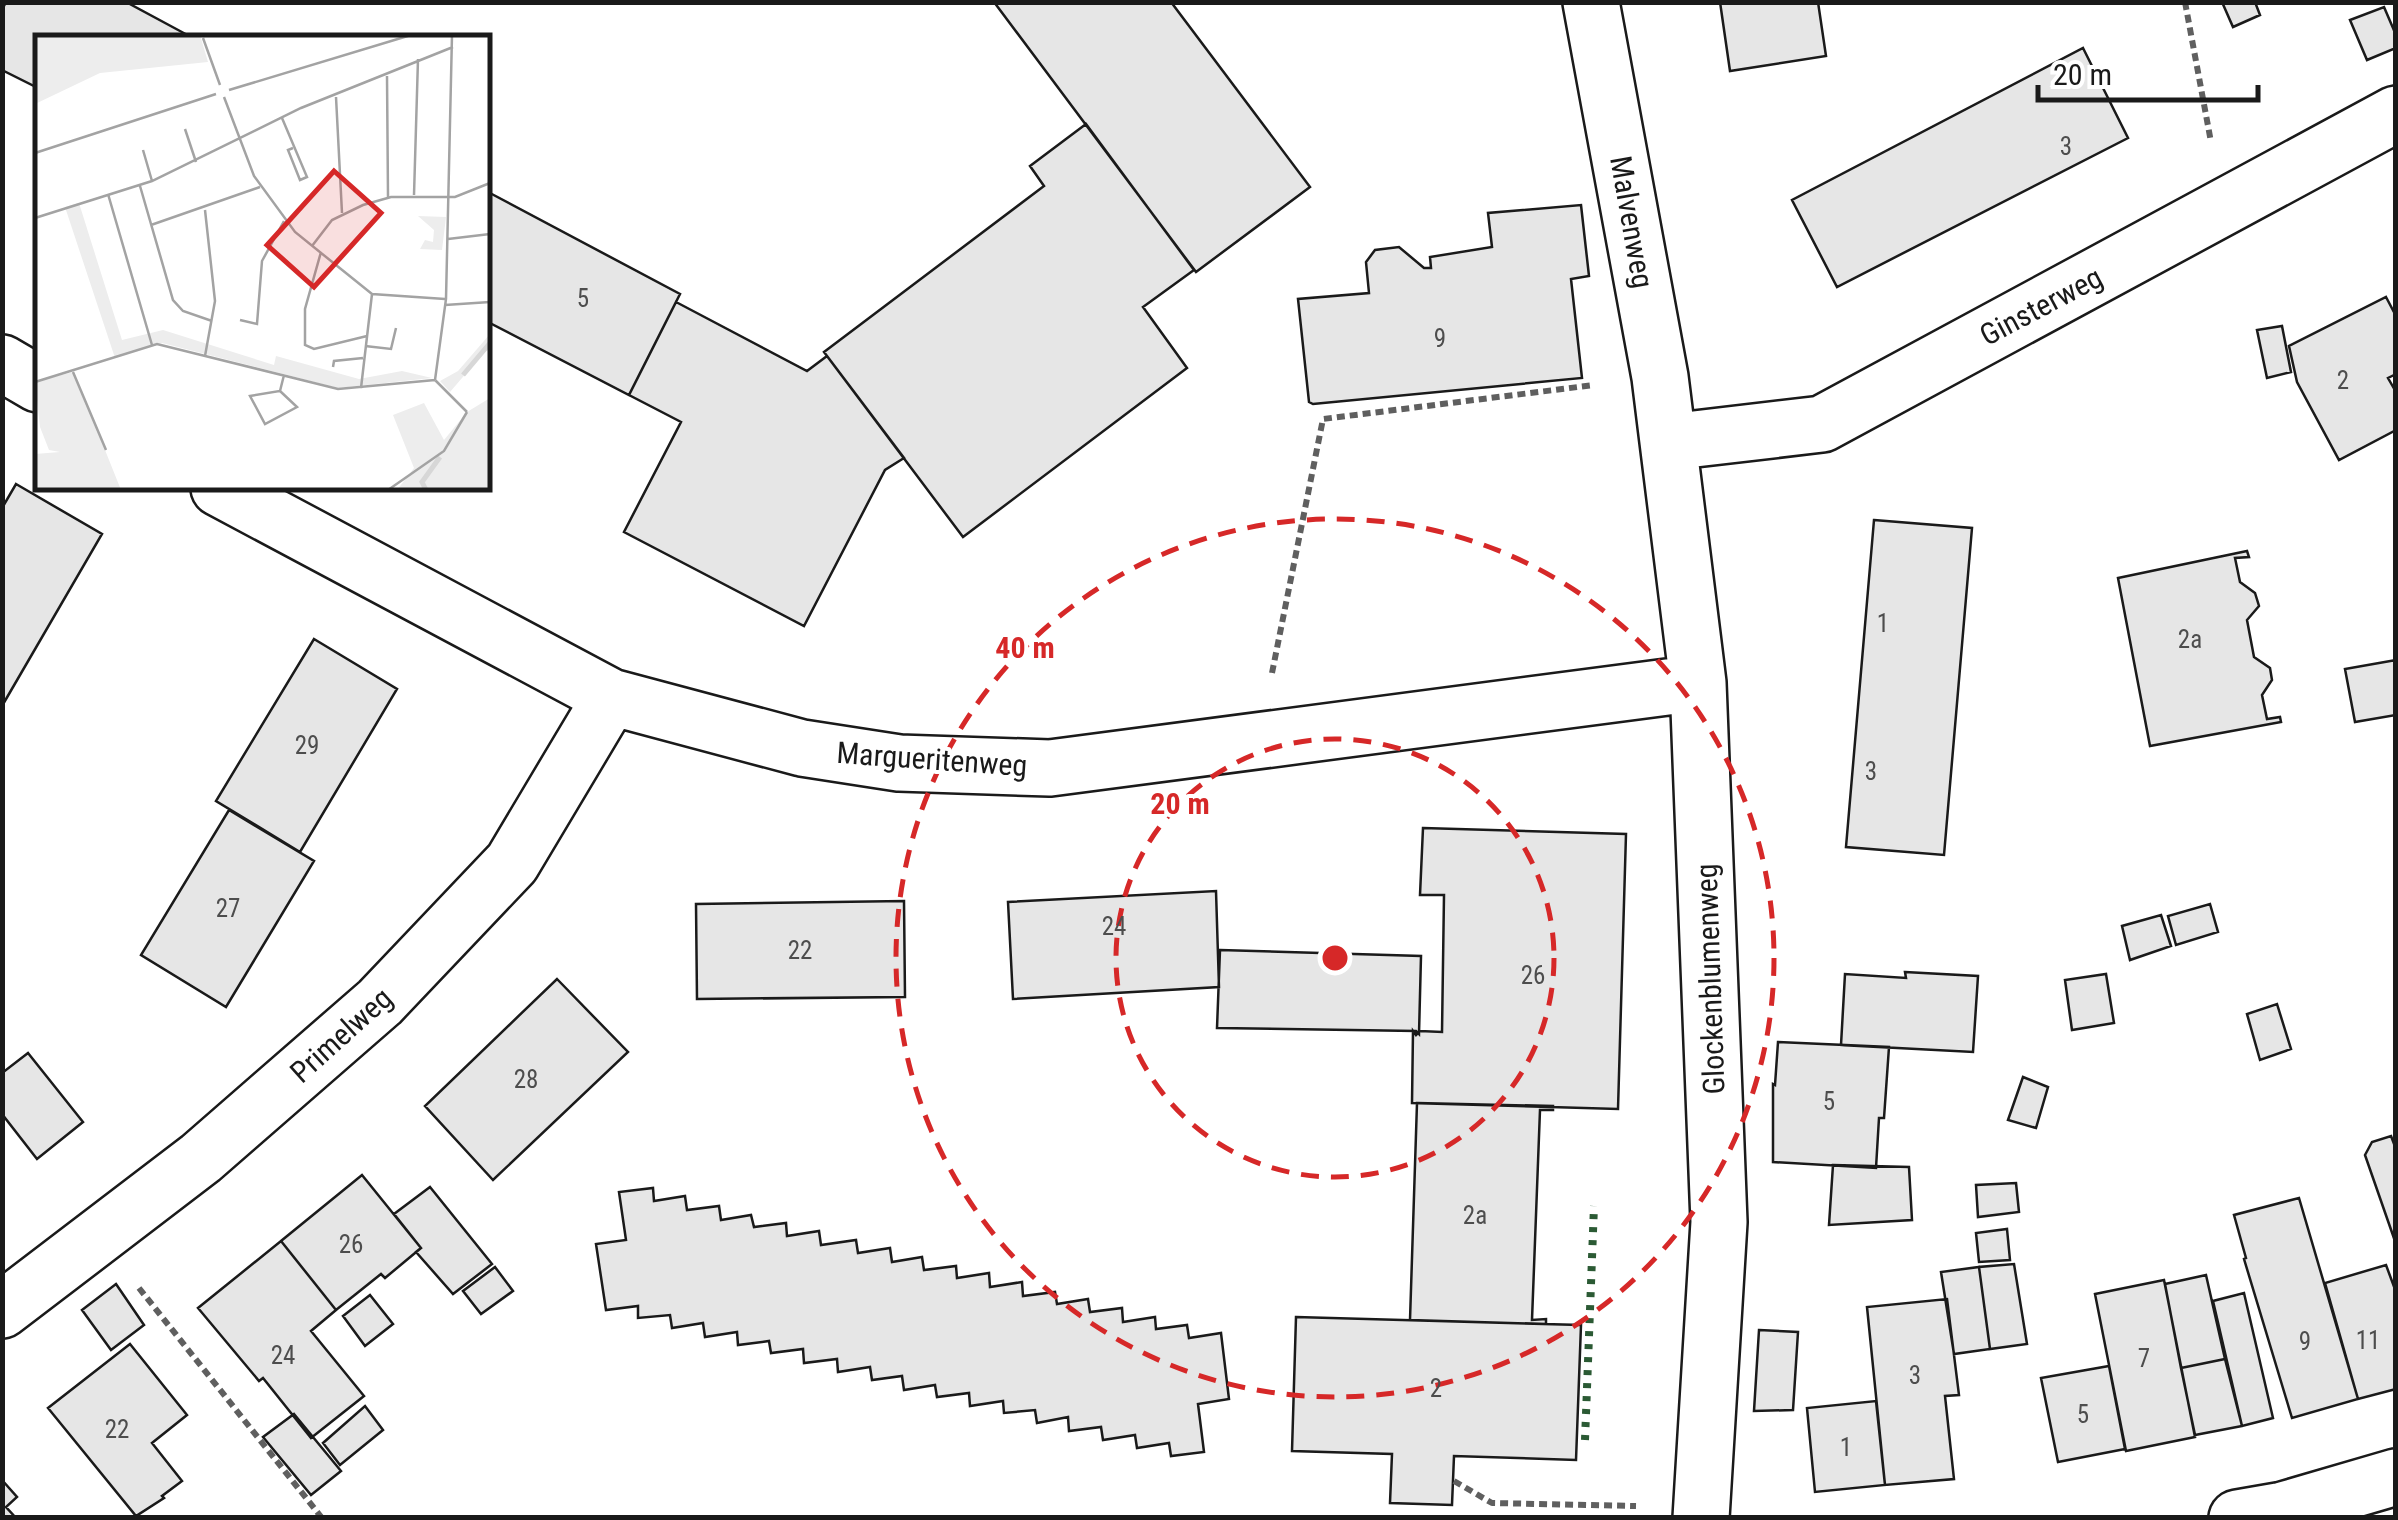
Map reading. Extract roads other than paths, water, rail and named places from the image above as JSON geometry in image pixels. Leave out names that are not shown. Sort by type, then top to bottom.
[{"type":"street","name":"Malvenweg","points":[[1590,2],[1669,442]]},
{"type":"street","name":"Ginsterweg","points":[[1669,442],[1822,424],[2396,114]]},
{"type":"street","points":[[2,363],[35,382]]},
{"type":"street","name":"Glockenblumenweg","points":[[1669,442],[1698,683],[1720,1222],[1701,1512]]},
{"type":"street","name":"Margueritenweg","points":[[223,490],[611,696],[802,748],[899,763],[1050,768],[1698,683]]},
{"type":"street","name":"Primelweg","points":[[2,1310],[201,1158],[380,1002],[512,863],[611,696]]},
{"type":"street","points":[[2236,1518],[2283,1510],[2396,1477]]}]
